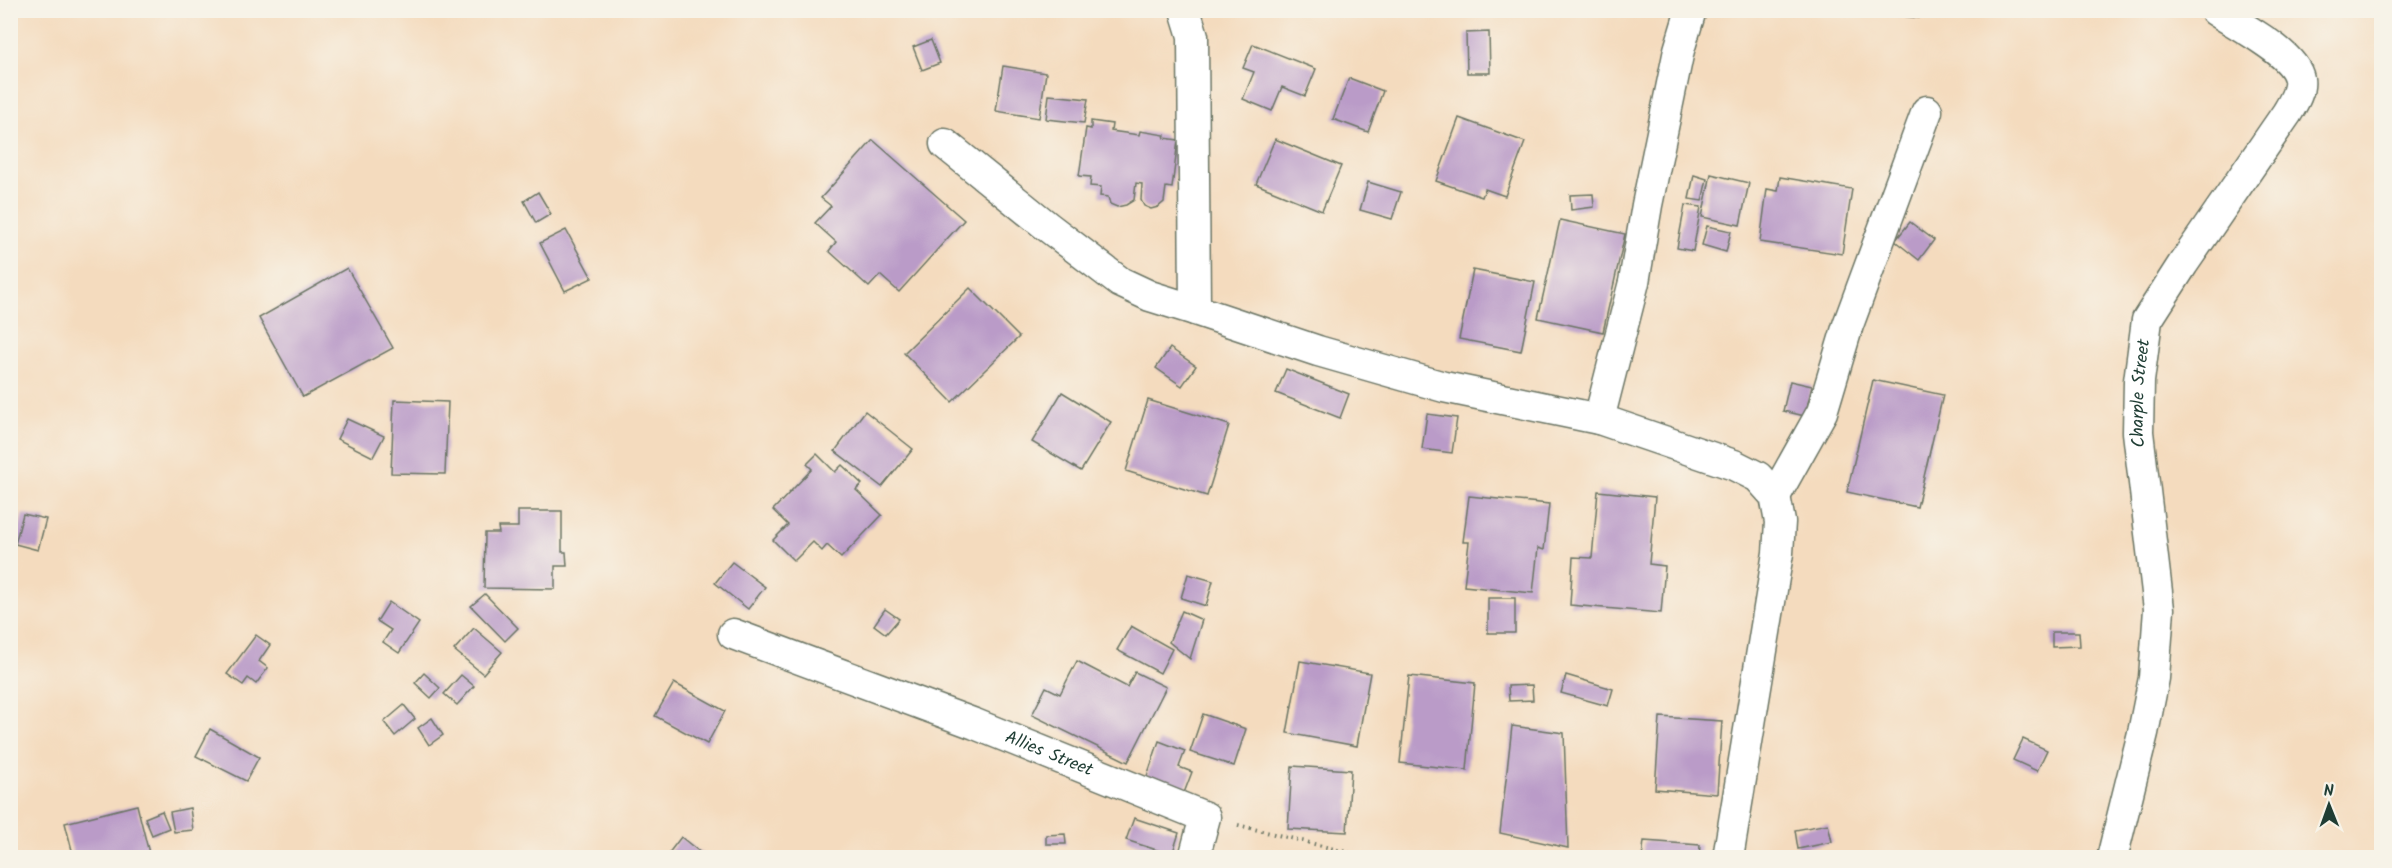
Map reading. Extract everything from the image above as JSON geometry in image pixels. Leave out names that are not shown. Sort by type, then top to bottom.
[{"type":"street","points":[[1185,10],[1192,36],[1195,310]]},
{"type":"street","points":[[1599,419],[1634,282],[1647,205],[1675,71],[1691,10]]},
{"type":"street","name":"Charple Street","points":[[2112,858],[2154,678],[2159,609],[2138,432],[2139,381],[2147,320],[2292,105],[2300,80],[2293,64],[2281,53],[2215,10]]},
{"type":"street","points":[[1774,496],[1822,412],[1848,325],[1927,111]]},
{"type":"street","points":[[945,144],[1120,282],[1150,296],[1318,351],[1444,387],[1599,419],[1734,465],[1758,477],[1774,496],[1780,522],[1778,553],[1728,858]]},
{"type":"street","name":"Allies Street","points":[[733,634],[975,724],[1205,817]]},
{"type":"street","points":[[1194,858],[1205,817]]},
{"type":"path","points":[[1205,817],[1370,858]]},
{"type":"building","points":[[1895,10],[1920,10],[1919,18],[1894,15]]},
{"type":"building","points":[[1489,32],[1490,73],[1467,73],[1466,33]]},
{"type":"building","points":[[931,40],[940,63],[922,70],[913,47]]},
{"type":"building","points":[[1253,44],[1316,69],[1305,96],[1282,87],[1272,111],[1243,99],[1254,72],[1243,68]]},
{"type":"building","points":[[1003,66],[1046,73],[1039,118],[996,111]]},
{"type":"building","points":[[1349,78],[1383,91],[1368,132],[1333,119]]},
{"type":"building","points":[[1049,95],[1088,99],[1084,123],[1046,119]]},
{"type":"building","points":[[1459,118],[1525,142],[1505,196],[1485,189],[1482,197],[1436,181]]},
{"type":"building","points":[[1091,121],[1112,124],[1111,131],[1139,135],[1140,131],[1165,135],[1164,138],[1178,140],[1172,188],[1166,187],[1164,202],[1151,209],[1144,206],[1141,200],[1142,184],[1136,183],[1134,200],[1117,207],[1110,204],[1108,197],[1100,196],[1101,187],[1090,186],[1091,177],[1079,176],[1086,128],[1091,129]]},
{"type":"building","points":[[1275,139],[1341,166],[1322,211],[1256,184]]},
{"type":"building","points":[[873,140],[964,220],[899,292],[880,275],[869,287],[829,251],[836,242],[815,223],[831,206],[821,198]]},
{"type":"building","points":[[1711,174],[1749,183],[1740,225],[1702,217]]},
{"type":"building","points":[[1694,175],[1707,179],[1702,201],[1689,199]]},
{"type":"building","points":[[1780,177],[1852,189],[1842,254],[1760,242],[1767,189],[1778,191]]},
{"type":"building","points":[[1368,182],[1401,192],[1392,219],[1360,210]]},
{"type":"building","points":[[538,192],[551,214],[536,223],[524,201]]},
{"type":"building","points":[[1593,194],[1594,207],[1571,210],[1570,195]]},
{"type":"building","points":[[1685,205],[1701,207],[1693,251],[1677,248]]},
{"type":"building","points":[[1560,220],[1625,234],[1603,332],[1538,318]]},
{"type":"building","points":[[1910,222],[1934,240],[1919,260],[1895,241]]},
{"type":"building","points":[[1707,226],[1731,231],[1726,252],[1702,245]]},
{"type":"building","points":[[566,230],[592,278],[565,291],[540,243]]},
{"type":"building","points":[[347,268],[393,348],[303,397],[259,318]]},
{"type":"building","points":[[1473,270],[1535,282],[1521,351],[1459,339]]},
{"type":"building","points":[[970,288],[1019,337],[952,402],[904,353]]},
{"type":"building","points":[[1170,348],[1196,366],[1182,386],[1156,368]]},
{"type":"building","points":[[1286,369],[1349,394],[1340,418],[1276,393]]},
{"type":"building","points":[[1873,380],[1943,395],[1917,507],[1847,492]]},
{"type":"building","points":[[1790,381],[1812,386],[1805,416],[1783,411]]},
{"type":"building","points":[[1062,392],[1111,422],[1081,471],[1032,442]]},
{"type":"building","points":[[394,400],[448,402],[445,474],[391,473]]},
{"type":"building","points":[[1148,400],[1229,425],[1207,496],[1126,471]]},
{"type":"building","points":[[865,411],[913,449],[882,487],[835,451]]},
{"type":"building","points":[[1427,414],[1457,418],[1452,453],[1422,449]]},
{"type":"building","points":[[347,419],[384,436],[373,457],[337,439]]},
{"type":"building","points":[[817,454],[835,472],[842,465],[862,484],[856,490],[882,515],[841,558],[827,545],[822,551],[813,542],[794,561],[773,540],[788,525],[773,510],[812,469],[807,464]]},
{"type":"building","points":[[1598,491],[1655,497],[1649,564],[1665,566],[1661,613],[1570,605],[1573,557],[1592,558]]},
{"type":"building","points":[[1469,496],[1549,504],[1544,550],[1538,548],[1533,593],[1464,586],[1469,542],[1463,542]]},
{"type":"building","points":[[518,511],[562,511],[562,552],[566,552],[567,566],[555,566],[555,589],[484,588],[485,533],[499,533],[498,527],[518,527]]},
{"type":"building","points":[[23,514],[46,519],[38,550],[15,544]]},
{"type":"building","points":[[732,562],[765,587],[748,609],[715,583]]},
{"type":"building","points":[[1188,574],[1213,581],[1206,606],[1181,598]]},
{"type":"building","points":[[485,594],[518,628],[505,641],[471,606]]},
{"type":"building","points":[[1488,598],[1515,598],[1515,633],[1488,633]]},
{"type":"building","points":[[389,602],[419,623],[399,653],[383,642],[391,630],[377,621]]},
{"type":"building","points":[[885,609],[899,619],[886,634],[874,625]]},
{"type":"building","points":[[1182,611],[1202,620],[1190,659],[1169,642]]},
{"type":"building","points":[[1131,626],[1172,649],[1160,673],[1117,650]]},
{"type":"building","points":[[474,628],[502,652],[483,674],[454,650]]},
{"type":"building","points":[[2052,632],[2079,632],[2080,646],[2052,647]]},
{"type":"building","points":[[256,635],[270,645],[259,661],[268,668],[256,684],[248,678],[243,685],[227,674]]},
{"type":"building","points":[[1077,661],[1127,687],[1135,672],[1166,687],[1128,762],[1032,715],[1046,687],[1060,694]]},
{"type":"building","points":[[1300,661],[1370,673],[1357,746],[1287,733]]},
{"type":"building","points":[[424,673],[440,688],[431,698],[415,683]]},
{"type":"building","points":[[461,675],[474,686],[457,705],[444,694]]},
{"type":"building","points":[[1566,675],[1613,689],[1608,706],[1561,693]]},
{"type":"building","points":[[1409,676],[1475,683],[1467,770],[1400,763]]},
{"type":"building","points":[[674,683],[725,711],[707,744],[655,716]]},
{"type":"building","points":[[1532,685],[1533,700],[1509,701],[1508,686]]},
{"type":"building","points":[[404,705],[415,719],[395,736],[384,722]]},
{"type":"building","points":[[1203,714],[1246,729],[1234,766],[1190,752]]},
{"type":"building","points":[[1660,717],[1722,721],[1717,794],[1655,789]]},
{"type":"building","points":[[432,718],[443,735],[429,745],[418,728]]},
{"type":"building","points":[[1512,726],[1564,733],[1568,848],[1500,833]]},
{"type":"building","points":[[210,729],[259,757],[246,781],[196,756]]},
{"type":"building","points":[[2023,739],[2047,750],[2037,771],[2013,760]]},
{"type":"building","points":[[1159,741],[1185,751],[1179,767],[1192,772],[1184,793],[1146,779]]},
{"type":"building","points":[[1292,766],[1351,770],[1347,832],[1288,829]]},
{"type":"building","points":[[137,805],[150,857],[74,858],[65,823]]},
{"type":"building","points":[[190,808],[193,830],[174,832],[170,812]]},
{"type":"building","points":[[162,811],[169,828],[152,835],[145,818]]},
{"type":"building","points":[[1134,818],[1179,833],[1172,855],[1126,840]]},
{"type":"building","points":[[1828,824],[1832,842],[1798,849],[1795,830]]},
{"type":"building","points":[[1065,834],[1066,844],[1046,844],[1046,835]]},
{"type":"building","points":[[681,837],[707,858],[665,858]]},
{"type":"building","points":[[1644,841],[1700,845],[1699,858],[1642,858]]}]
